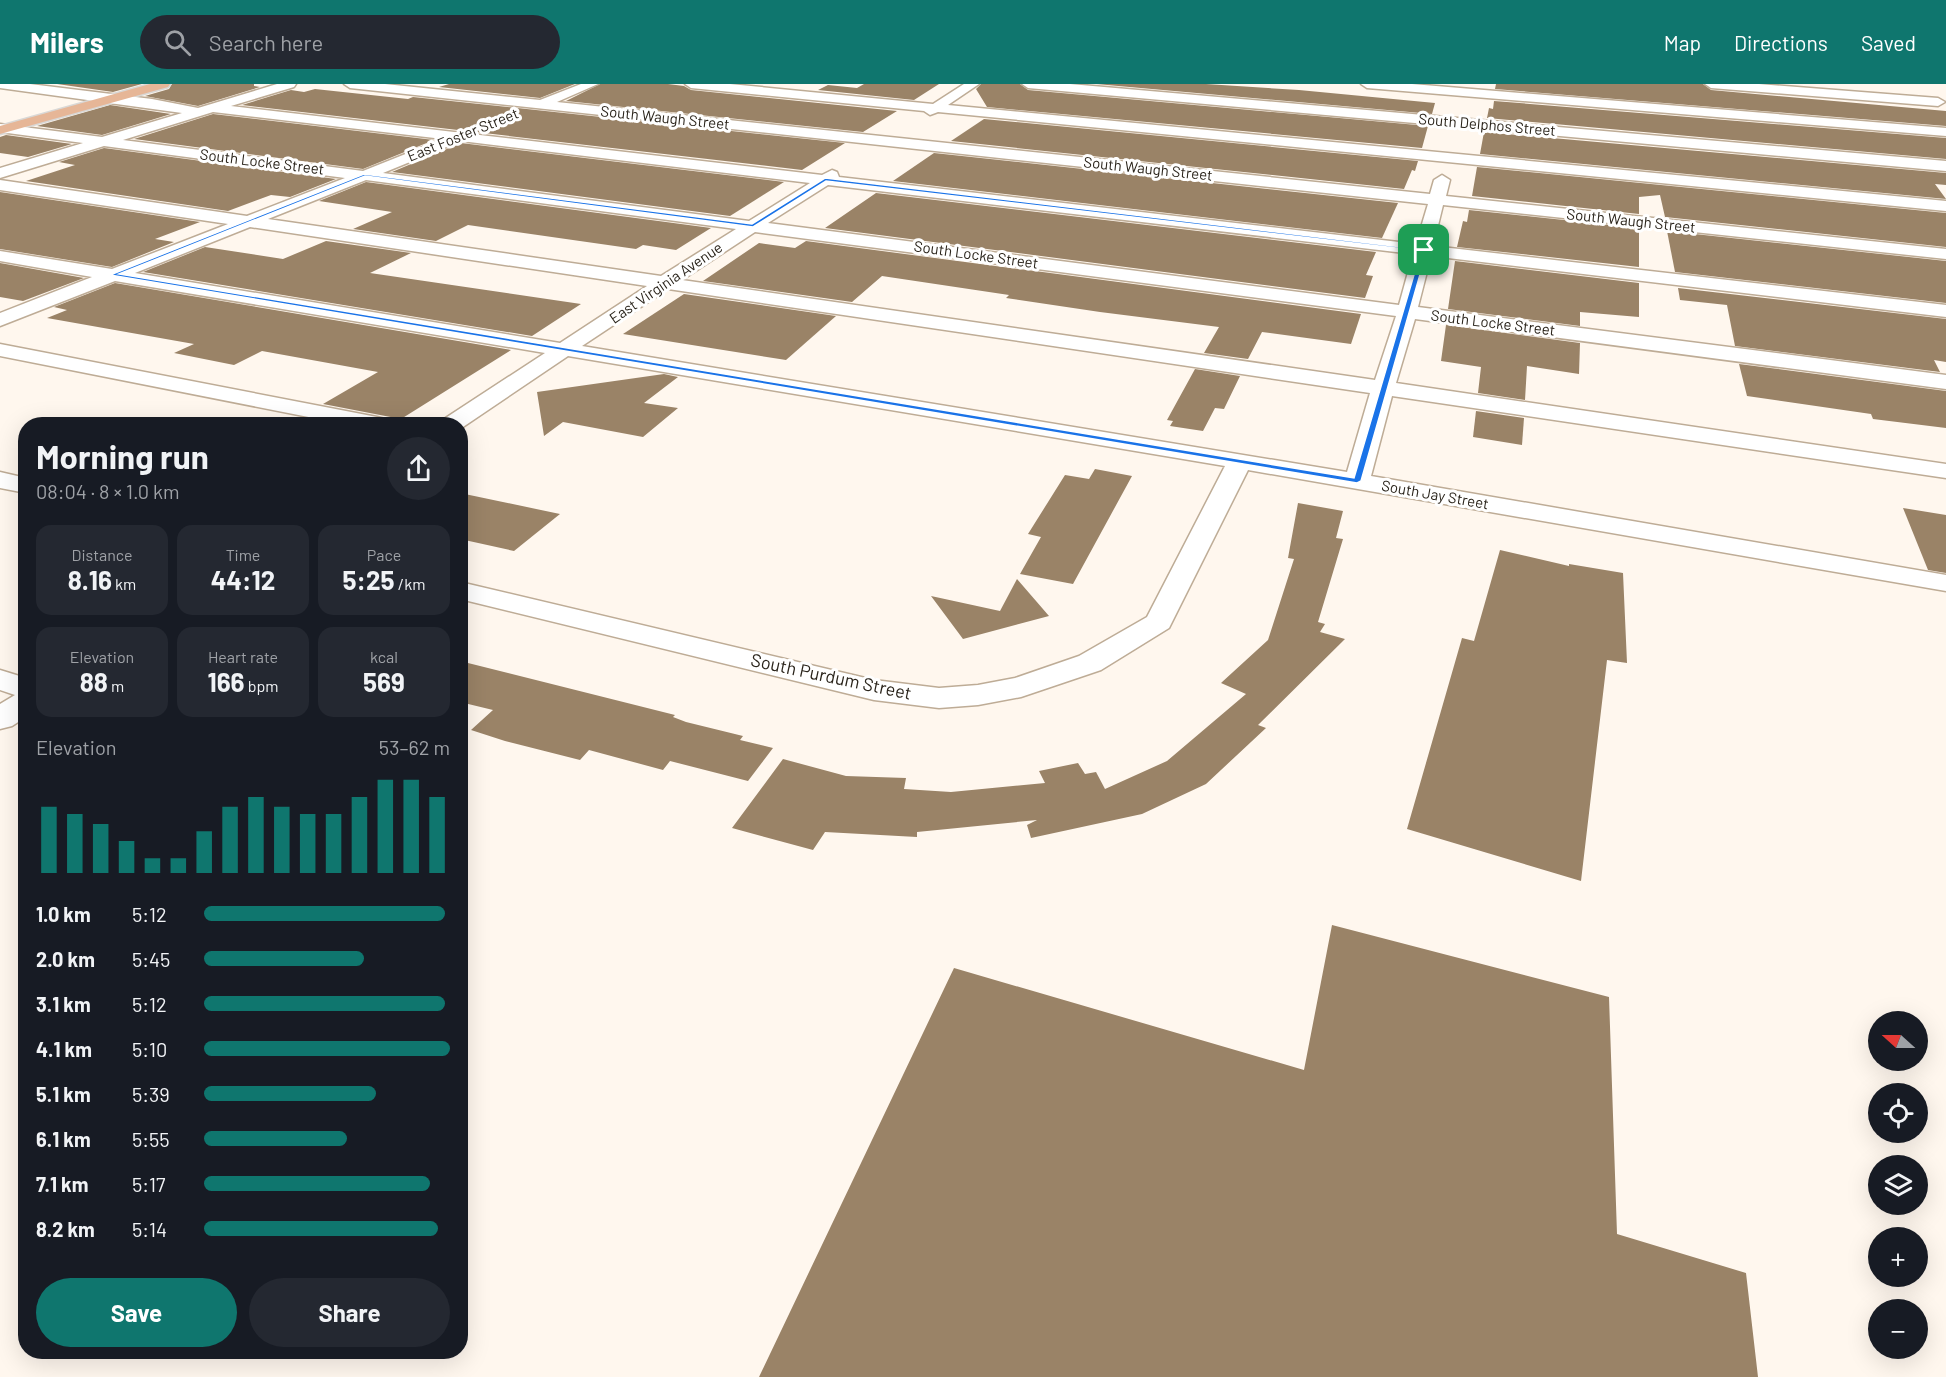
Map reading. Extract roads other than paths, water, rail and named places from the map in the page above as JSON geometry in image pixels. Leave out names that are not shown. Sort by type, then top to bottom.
[{"type":"main road","points":[[2,129],[164,84]]},
{"type":"street","points":[[0,84],[207,110],[460,137],[1946,311]]},
{"type":"street","points":[[0,173],[290,84]]},
{"type":"street","name":"South Waugh Street","points":[[350,84],[1946,254]]},
{"type":"street","name":"East Foster Street","points":[[510,117],[592,84]]},
{"type":"street","points":[[691,84],[1946,206]]},
{"type":"street","points":[[865,154],[973,84]]},
{"type":"street","name":"South Delphos Street","points":[[1028,84],[1946,166]]},
{"type":"street","points":[[1368,84],[1465,88],[1946,132]]},
{"type":"street","points":[[1711,84],[1938,102]]},
{"type":"street","points":[[1357,481],[1383,388],[1395,356],[1465,88]]},
{"type":"street","name":"East Foster Street","points":[[0,320],[490,125]]},
{"type":"street","name":"South Locke Street","points":[[2,129],[1946,382]]},
{"type":"street","name":"East Virginia Avenue","points":[[463,417],[665,282],[845,167]]},
{"type":"street","points":[[0,184],[1946,471]]},
{"type":"street","name":"South Jay Street","points":[[0,256],[1357,481],[1946,583]]},
{"type":"street","points":[[0,350],[341,417]]},
{"type":"street","name":"South Purdum Street","points":[[468,592],[874,690],[939,698],[978,695],[1021,687],[1090,663],[1158,622],[1240,462]]},
{"type":"street","points":[[0,480],[18,484]]},
{"type":"street","points":[[0,680],[18,686]]},
{"type":"street","points":[[0,719],[18,707]]}]
